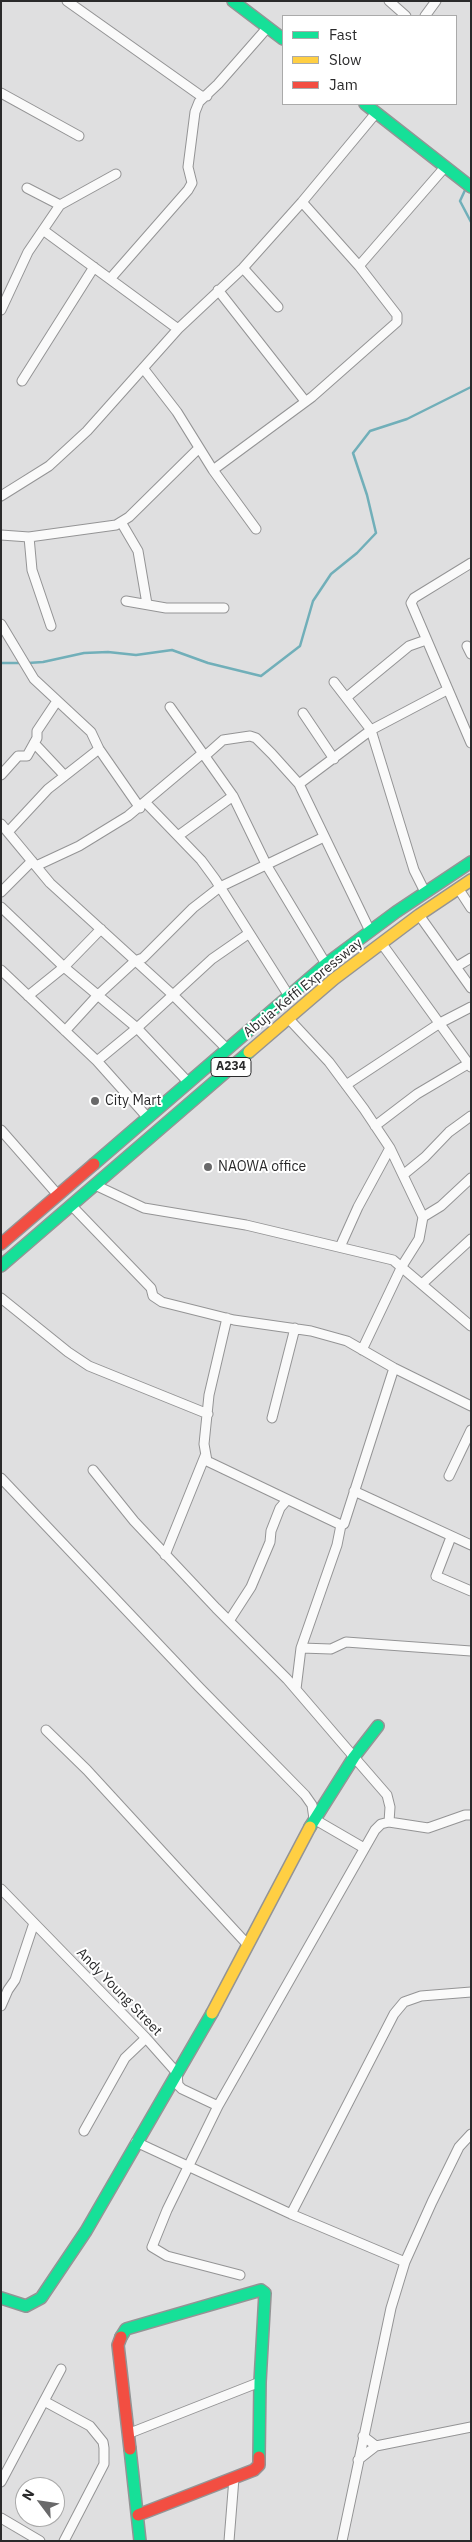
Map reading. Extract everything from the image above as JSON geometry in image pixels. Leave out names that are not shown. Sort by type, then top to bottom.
[{"type":"main road","points":[[233,1],[282,37]]},
{"type":"main road","points":[[366,105],[470,187]]},
{"type":"main road","name":"Abuja-Keffi Expressway","points":[[1,1244],[326,964],[425,892],[471,862]]},
{"type":"main road","name":"Abuja-Keffi Expressway","points":[[1,1266],[288,1018],[419,915],[471,880]]},
{"type":"main road","points":[[1,2298],[26,2306],[41,2298],[86,2231],[136,2142],[200,2035],[314,1819],[354,1756],[378,1726]]},
{"type":"main road","points":[[138,2515],[254,2470],[260,2460],[260,2382],[265,2305],[265,2293],[261,2290],[126,2329],[118,2345],[130,2433],[140,2541]]},
{"type":"street","points":[[67,1],[202,96],[206,96]]},
{"type":"street","points":[[389,1],[405,15]]},
{"type":"street","points":[[426,15],[436,1]]},
{"type":"street","points":[[110,279],[188,190],[192,183],[188,166],[194,112],[199,102],[268,26]]},
{"type":"street","points":[[1,93],[79,136]]},
{"type":"street","points":[[1,496],[49,466],[87,430],[178,329],[243,268],[302,202],[376,113]]},
{"type":"street","points":[[359,266],[445,167]]},
{"type":"street","points":[[1,310],[28,252],[60,204],[116,174]]},
{"type":"street","points":[[27,188],[60,204]]},
{"type":"street","points":[[212,470],[305,401],[397,322],[397,315],[359,266],[302,202]]},
{"type":"street","points":[[42,230],[178,329]]},
{"type":"street","points":[[22,381],[94,266]]},
{"type":"street","points":[[243,268],[278,307]]},
{"type":"street","points":[[218,290],[305,401]]},
{"type":"street","points":[[143,368],[177,412],[212,470],[256,529]]},
{"type":"street","points":[[1,535],[29,536],[116,525],[199,448]]},
{"type":"street","points":[[121,522],[138,551],[147,604]]},
{"type":"street","points":[[29,536],[32,570],[51,626]]},
{"type":"street","points":[[471,563],[414,598],[412,603],[447,690],[471,743]]},
{"type":"street","points":[[126,601],[166,608],[224,608]]},
{"type":"street","points":[[1,624],[34,679],[90,732],[100,750],[143,805],[178,836],[201,860],[289,996]]},
{"type":"street","points":[[346,698],[409,646],[426,640]]},
{"type":"street","points":[[334,682],[371,730],[414,870],[425,892]]},
{"type":"street","points":[[299,784],[371,730],[447,690]]},
{"type":"street","points":[[1,775],[18,756],[27,756],[34,743],[37,731],[57,701]]},
{"type":"street","points":[[170,708],[233,796],[266,866],[326,964]]},
{"type":"street","points":[[303,713],[334,759]]},
{"type":"street","points":[[1,892],[34,863],[79,846],[143,805],[223,740],[254,736],[299,784],[370,931]]},
{"type":"street","points":[[34,743],[64,775]]},
{"type":"street","points":[[8,832],[48,789],[64,775],[100,750]]},
{"type":"street","points":[[178,836],[233,796]]},
{"type":"street","points":[[1,824],[50,883],[173,995],[226,1049]]},
{"type":"street","points":[[65,1031],[97,996],[135,961],[143,958],[193,908],[220,887],[324,837]]},
{"type":"street","points":[[458,888],[471,908]]},
{"type":"street","points":[[1,907],[64,967],[137,1028],[188,1082]]},
{"type":"street","points":[[419,915],[471,988]]},
{"type":"street","points":[[28,996],[64,967],[101,930]]},
{"type":"street","points":[[97,1061],[137,1028],[212,959],[248,934]]},
{"type":"street","points":[[375,1126],[417,1094],[470,1064],[382,944]]},
{"type":"street","points":[[456,967],[471,958]]},
{"type":"street","points":[[1,970],[97,1061],[148,1118]]},
{"type":"street","points":[[346,1085],[440,1023],[471,1007]]},
{"type":"street","points":[[288,1018],[329,1062],[390,1148],[423,1217],[419,1239],[402,1266],[362,1350]]},
{"type":"street","points":[[403,1175],[449,1132],[471,1116]]},
{"type":"street","points":[[1,1130],[58,1195]]},
{"type":"street","points":[[340,1247],[390,1148]]},
{"type":"street","points":[[423,1217],[440,1206],[471,1178]]},
{"type":"street","points":[[95,1184],[144,1208],[246,1224],[393,1260],[471,1326]]},
{"type":"street","points":[[71,1205],[152,1288],[153,1296],[162,1302],[227,1318],[295,1328],[347,1341],[394,1368],[471,1406]]},
{"type":"street","points":[[422,1284],[471,1239]]},
{"type":"street","points":[[1,1298],[68,1352],[89,1366],[208,1414]]},
{"type":"street","points":[[165,1555],[205,1456],[204,1444],[209,1395],[227,1318]]},
{"type":"street","points":[[272,1418],[295,1328]]},
{"type":"street","points":[[296,1689],[302,1648],[394,1368]]},
{"type":"street","points":[[449,1476],[471,1430]]},
{"type":"street","points":[[205,1456],[210,1463],[341,1525]]},
{"type":"street","points":[[93,1470],[134,1521],[296,1689],[387,1795],[390,1808],[389,1822]]},
{"type":"street","points":[[1,1478],[199,1687],[305,1795],[312,1805],[314,1819],[364,1848]]},
{"type":"street","points":[[354,1491],[471,1545]]},
{"type":"street","points":[[229,1621],[251,1587],[270,1542],[271,1531],[280,1508],[287,1500]]},
{"type":"street","points":[[451,1537],[436,1576],[471,1591]]},
{"type":"street","points":[[302,1648],[331,1649],[346,1642],[471,1650]]},
{"type":"street","points":[[46,1730],[87,1770],[247,1944]]},
{"type":"street","points":[[240,2275],[167,2256],[152,2247],[187,2167],[218,2106],[375,1830],[381,1824],[389,1822],[428,1828],[465,1815],[471,1815]]},
{"type":"street","name":"Andy Young Street","points":[[1,1888],[146,2038],[177,2073],[178,2085],[182,2089],[218,2106]]},
{"type":"street","points":[[1,2006],[15,1980],[34,1923]]},
{"type":"street","points":[[291,2214],[394,2014],[404,2002],[421,1996],[471,1992]]},
{"type":"street","points":[[84,2131],[125,2058],[146,2038]]},
{"type":"street","points":[[342,2541],[391,2308],[405,2262],[460,2147],[471,2134]]},
{"type":"street","points":[[136,2142],[291,2214],[405,2262]]},
{"type":"street","points":[[1,2482],[61,2369]]},
{"type":"street","points":[[130,2433],[260,2382]]},
{"type":"street","points":[[44,2401],[90,2426],[103,2442],[104,2448],[104,2464],[64,2541]]},
{"type":"street","points":[[358,2460],[376,2446],[471,2427]]},
{"type":"street","points":[[363,2436],[376,2446]]},
{"type":"street","points":[[229,2541],[234,2478]]},
{"type":"street","points":[[1,2518],[40,2541]]},
{"type":"waterway","points":[[466,188],[460,201],[471,222]]},
{"type":"waterway","points":[[28,663],[43,662],[84,653],[108,652],[136,655],[172,650],[208,663],[261,676],[300,646],[313,601],[331,574],[357,553],[376,533],[367,495],[353,453],[370,431],[407,419],[471,387]]},
{"type":"waterway","points":[[1,663],[22,663]]},
{"type":"traffic: fast","points":[[233,1],[282,38]]},
{"type":"traffic: fast","points":[[366,105],[471,187]]},
{"type":"traffic: fast","points":[[94,1164],[326,964],[396,912],[471,862]]},
{"type":"traffic: fast","points":[[1,1266],[249,1052]]},
{"type":"traffic: fast","points":[[310,1827],[354,1757],[378,1726]]},
{"type":"traffic: fast","points":[[1,2298],[26,2306],[41,2298],[86,2231],[212,2013]]},
{"type":"traffic: fast","points":[[121,2337],[126,2329],[261,2290],[265,2293],[260,2382],[259,2457]]},
{"type":"traffic: fast","points":[[130,2449],[140,2541]]},
{"type":"traffic: slow","points":[[249,1052],[334,979],[419,915],[471,880]]},
{"type":"traffic: slow","points":[[212,2013],[310,1827]]},
{"type":"traffic: jam","points":[[1,1244],[94,1164]]},
{"type":"traffic: jam","points":[[121,2337],[118,2345],[130,2449]]},
{"type":"traffic: jam","points":[[138,2515],[254,2470],[259,2465],[259,2457]]},
{"type":"place","name":"City Mart","points":[[95,1101]]},
{"type":"place","name":"NAOWA office","points":[[208,1167]]}]
